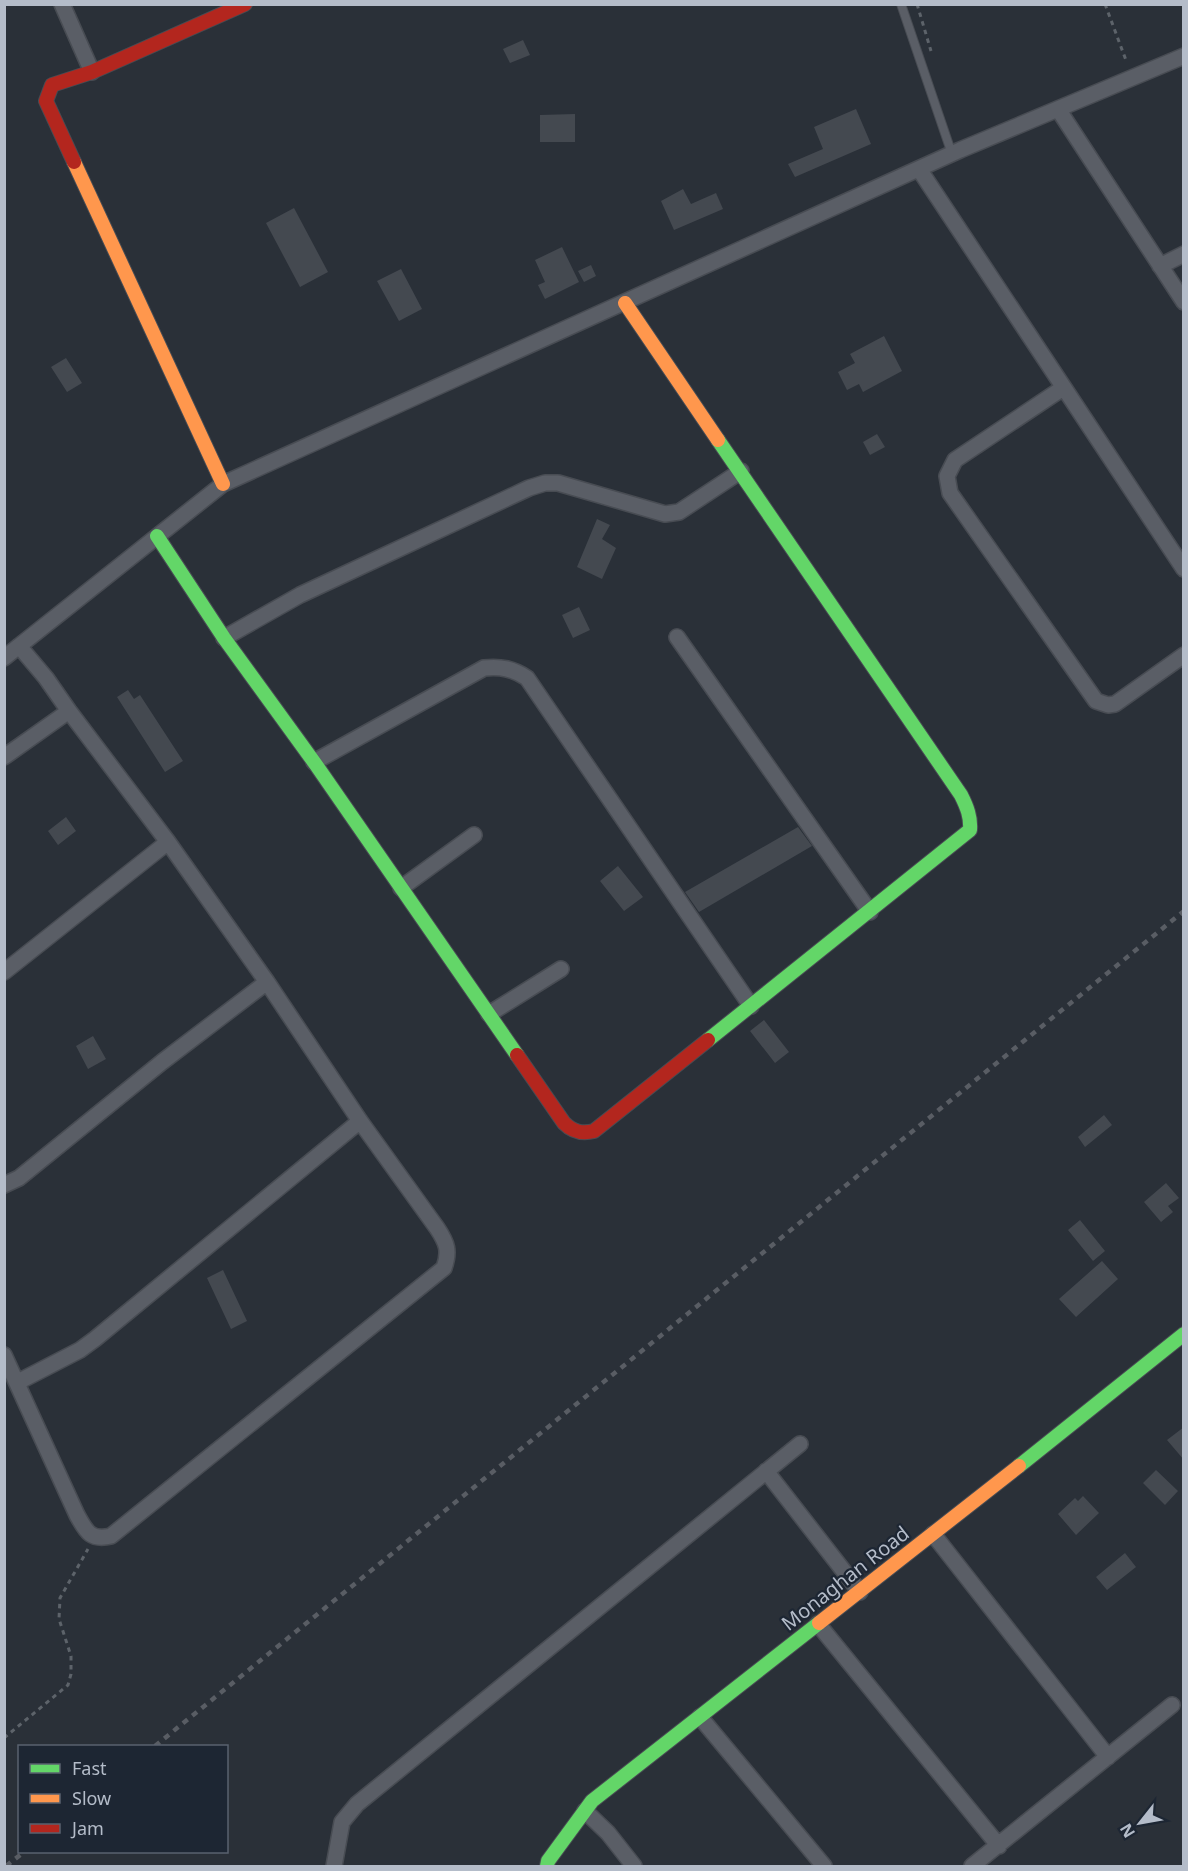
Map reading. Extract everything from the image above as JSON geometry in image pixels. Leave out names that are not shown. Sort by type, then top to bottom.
[{"type":"street","points":[[62,4],[92,72]]},
{"type":"street","points":[[223,484],[46,101],[52,86],[92,72],[244,4]]},
{"type":"street","points":[[4,658],[223,484],[952,154],[1132,76],[1184,56]]},
{"type":"street","points":[[1058,109],[1184,302]]},
{"type":"street","points":[[919,169],[1184,569]]},
{"type":"street","points":[[1160,266],[1184,254]]},
{"type":"street","points":[[157,536],[224,638],[314,762],[564,1123],[571,1129],[586,1134],[594,1131],[970,830],[970,815],[961,795],[625,303]]},
{"type":"street","points":[[1063,388],[955,460],[947,476],[950,493],[1096,701],[1108,705],[1115,704],[1184,655]]},
{"type":"street","points":[[224,638],[300,596],[544,483],[558,483],[665,514],[679,512],[741,471]]},
{"type":"street","points":[[677,637],[870,912]]},
{"type":"street","points":[[4,1354],[77,1515],[86,1530],[95,1538],[111,1536],[444,1268],[448,1255],[447,1244],[360,1121],[267,982],[168,842],[46,678],[19,646]]},
{"type":"street","points":[[314,762],[484,668],[496,667],[517,672],[527,678],[751,1006]]},
{"type":"street","points":[[4,757],[69,711]]},
{"type":"street","points":[[401,888],[474,835]]},
{"type":"street","points":[[4,972],[168,842]]},
{"type":"street","points":[[489,1014],[561,969]]},
{"type":"street","points":[[4,1185],[19,1178],[162,1062],[267,982]]},
{"type":"street","points":[[18,1382],[80,1350],[95,1339],[360,1121]]},
{"type":"street","name":"Monaghan Road","points":[[547,1866],[548,1861],[592,1801],[860,1592],[1184,1334]]},
{"type":"street","points":[[334,1866],[342,1822],[357,1804],[800,1444]]},
{"type":"street","points":[[766,1471],[860,1592]]},
{"type":"street","points":[[933,1534],[1108,1757]]},
{"type":"street","points":[[818,1624],[999,1846]]},
{"type":"street","points":[[972,1866],[1172,1705]]},
{"type":"street","points":[[700,1717],[824,1866]]},
{"type":"street","points":[[585,1811],[608,1833],[634,1866]]},
{"type":"lane","points":[[901,4],[952,154]]},
{"type":"path","points":[[1105,4],[1132,76]]},
{"type":"path","points":[[4,1738],[68,1685],[71,1674],[71,1656],[59,1619],[60,1598],[95,1538]]},
{"type":"building","points":[[523,40],[530,55],[510,63],[503,49]]},
{"type":"building","points":[[856,109],[871,144],[795,177],[788,164],[823,149],[814,127]]},
{"type":"building","points":[[575,114],[575,142],[540,142],[540,115]]},
{"type":"building","points":[[683,189],[691,204],[716,193],[723,209],[674,230],[661,201]]},
{"type":"building","points":[[294,208],[328,272],[300,287],[266,223]]},
{"type":"building","points":[[562,247],[579,282],[545,299],[538,285],[545,282],[535,260]]},
{"type":"building","points":[[591,265],[596,276],[584,282],[578,271]]},
{"type":"building","points":[[401,269],[422,309],[399,321],[377,281]]},
{"type":"building","points":[[884,336],[902,371],[863,392],[859,384],[847,390],[838,372],[855,363],[850,354]]},
{"type":"building","points":[[66,358],[82,383],[67,392],[51,367]]},
{"type":"building","points":[[877,434],[885,447],[870,455],[863,442]]},
{"type":"building","points":[[597,519],[610,525],[602,539],[616,548],[602,579],[577,567]]},
{"type":"building","points":[[579,607],[590,630],[573,638],[562,615]]},
{"type":"building","points":[[128,690],[134,699],[140,695],[183,761],[165,772],[117,697]]},
{"type":"building","points":[[66,817],[76,831],[58,845],[48,831]]},
{"type":"building","points":[[798,827],[812,846],[699,912],[685,892]]},
{"type":"building","points":[[618,866],[643,897],[624,911],[600,881]]},
{"type":"building","points":[[764,1020],[789,1052],[775,1063],[750,1031]]},
{"type":"building","points":[[93,1036],[106,1059],[88,1069],[76,1046]]},
{"type":"building","points":[[1104,1115],[1112,1125],[1085,1147],[1078,1137]]},
{"type":"building","points":[[1166,1183],[1179,1198],[1168,1206],[1173,1212],[1161,1222],[1144,1202]]},
{"type":"building","points":[[1080,1220],[1105,1251],[1093,1261],[1068,1230]]},
{"type":"building","points":[[1102,1261],[1118,1279],[1076,1317],[1059,1299]]},
{"type":"building","points":[[223,1270],[247,1321],[231,1329],[207,1278]]},
{"type":"building","points":[[1184,1427],[1184,1460],[1167,1440]]},
{"type":"building","points":[[1156,1470],[1178,1491],[1165,1505],[1143,1483]]},
{"type":"building","points":[[1083,1496],[1099,1513],[1076,1535],[1058,1514],[1075,1498],[1078,1501]]},
{"type":"building","points":[[1125,1553],[1136,1567],[1107,1590],[1096,1577]]},
{"type":"railway","points":[[156,1745],[1184,911]]},
{"type":"railway","points":[[6,1866],[23,1853]]},
{"type":"traffic: fast","points":[[708,1040],[970,830],[968,812],[961,795],[718,440]]},
{"type":"traffic: fast","points":[[157,536],[224,638],[314,762],[517,1055]]},
{"type":"traffic: fast","points":[[1019,1466],[1184,1334]]},
{"type":"traffic: fast","points":[[547,1866],[548,1861],[592,1801],[819,1623]]},
{"type":"traffic: slow","points":[[74,162],[223,484]]},
{"type":"traffic: slow","points":[[625,303],[718,440]]},
{"type":"traffic: slow","points":[[819,1623],[1019,1466]]},
{"type":"traffic: jam","points":[[74,162],[46,101],[52,85],[92,72],[245,4]]},
{"type":"traffic: jam","points":[[517,1055],[564,1123],[578,1132],[586,1132],[594,1131],[708,1040]]}]
